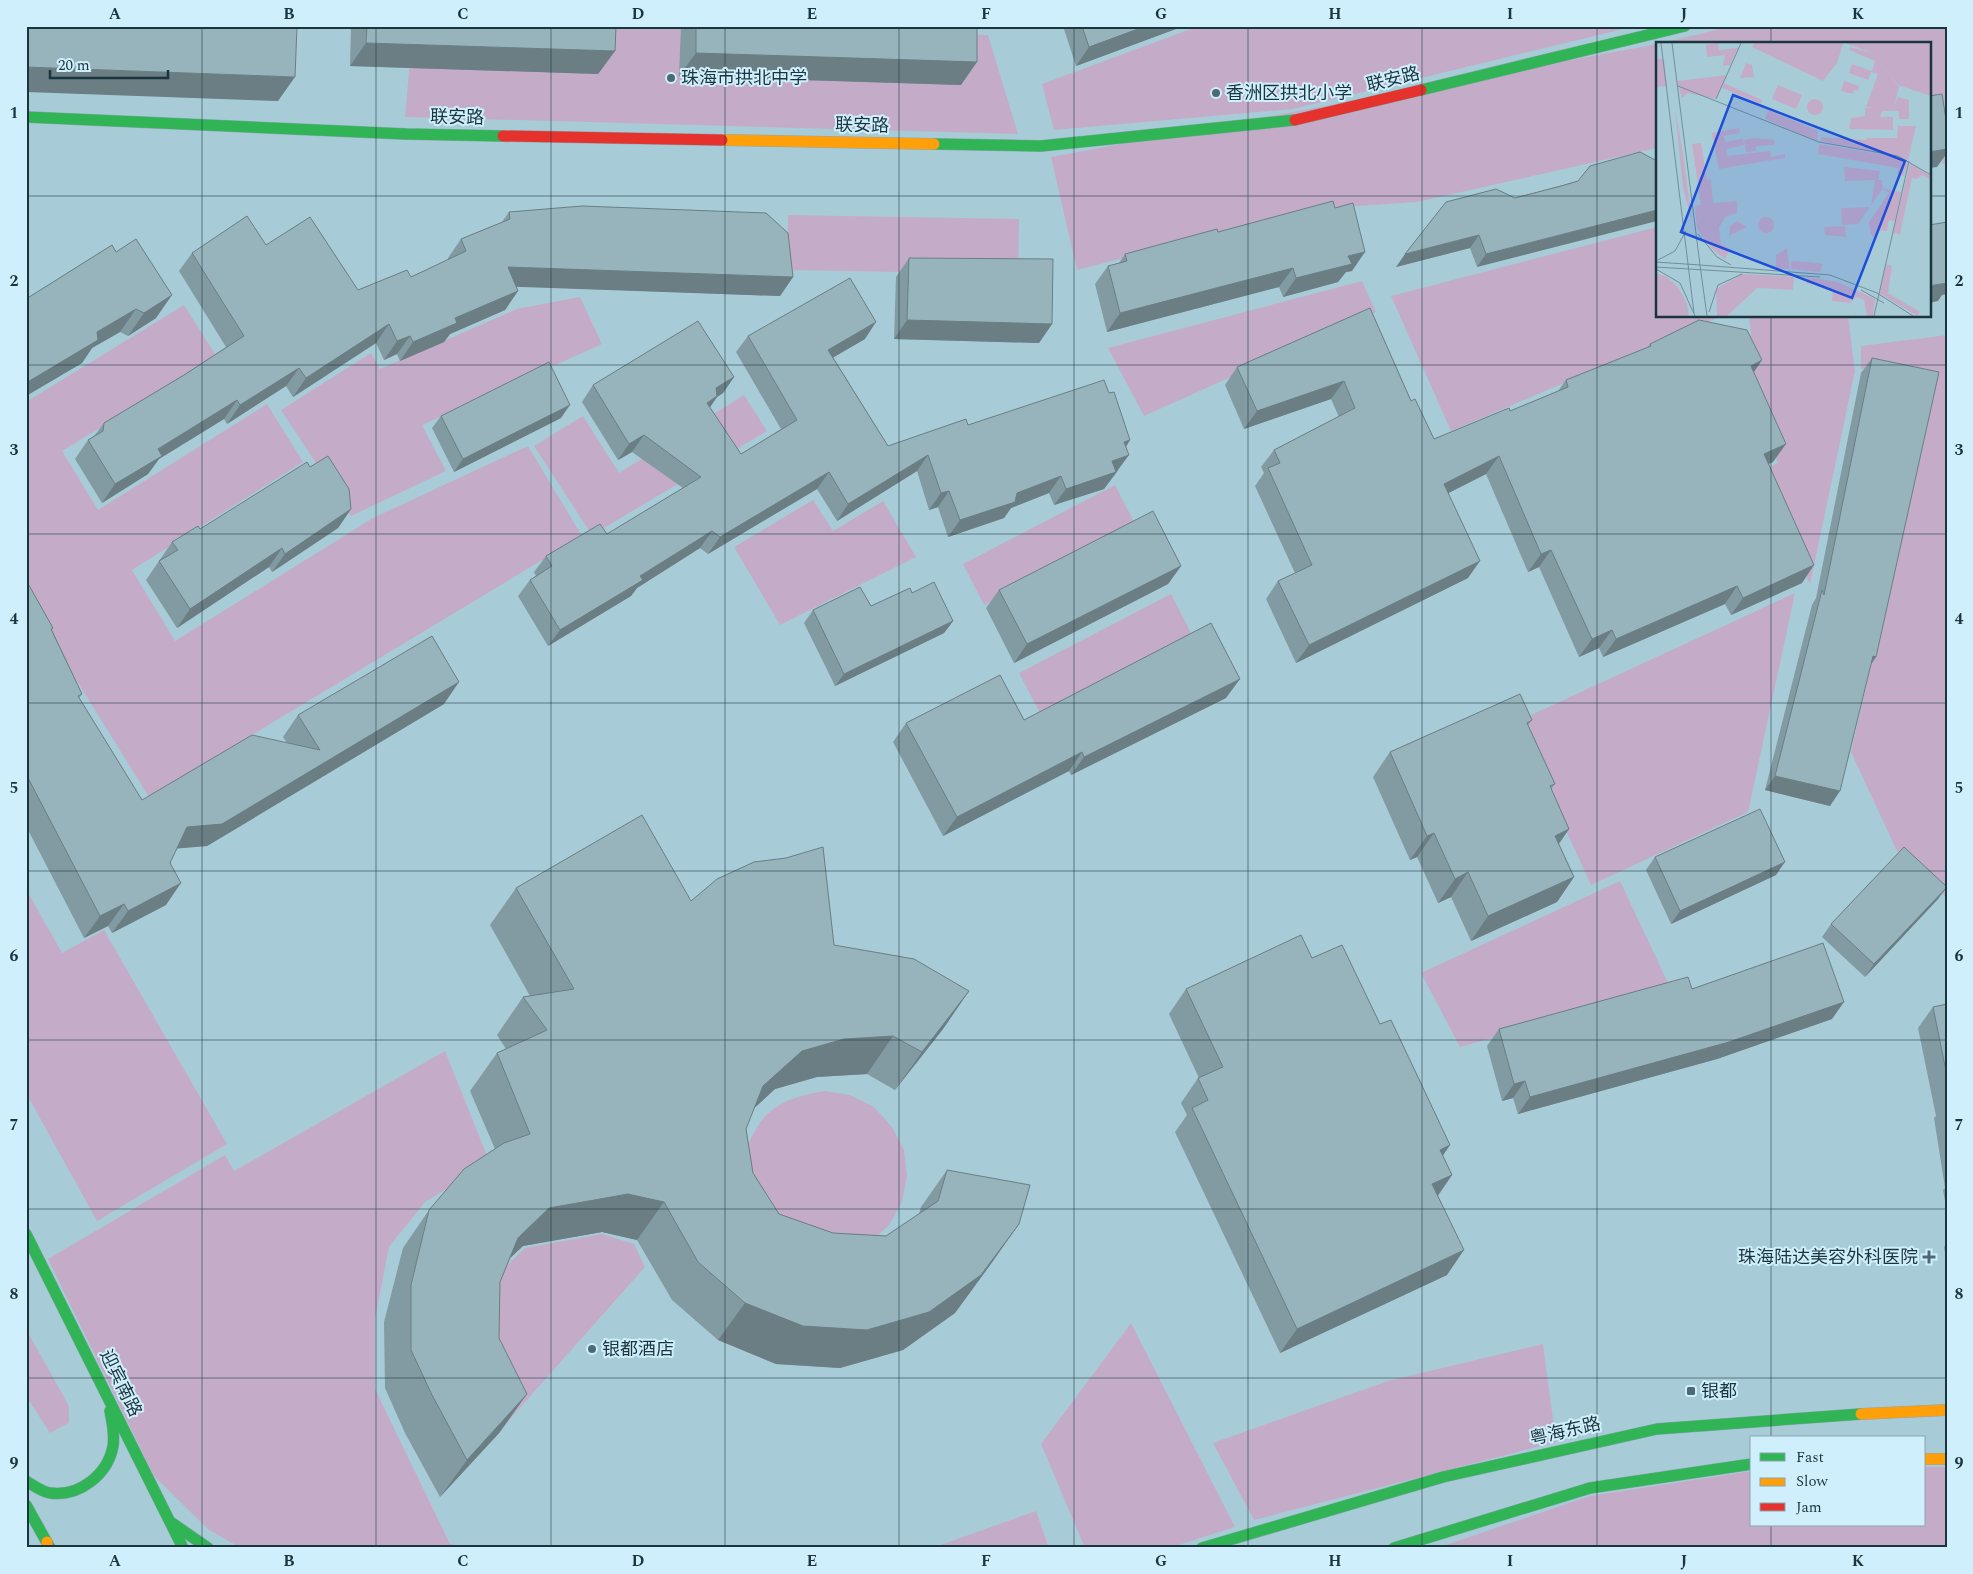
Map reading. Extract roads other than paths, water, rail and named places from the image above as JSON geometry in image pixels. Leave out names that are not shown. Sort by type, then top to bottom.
[{"type":"main road","name":"联安路","points":[[26,117],[406,134],[1041,146],[1292,121],[1685,26]]},
{"type":"main road","name":"迎宾南路","points":[[26,1234],[183,1548]]},
{"type":"main road","points":[[26,1482],[50,1493],[72,1492],[92,1483],[104,1467],[112,1449],[114,1430],[107,1393]]},
{"type":"main road","name":"粤海东路","points":[[1202,1548],[1443,1477],[1657,1429],[1932,1409],[1947,1410]]},
{"type":"main road","points":[[1926,1459],[1947,1459]]},
{"type":"main road","points":[[1394,1548],[1590,1488],[1750,1464]]},
{"type":"main road","points":[[26,1505],[48,1546]]},
{"type":"main road","points":[[170,1521],[208,1548]]},
{"type":"place","name":"珠海市拱北中学","points":[[671,78]]},
{"type":"place","name":"香洲区拱北小学","points":[[1216,93]]},
{"type":"place","name":"珠海陆达美容外科医院","points":[[1929,1257]]},
{"type":"place","name":"银都酒店","points":[[592,1349]]},
{"type":"place","name":"银都","points":[[1691,1391]]}]
